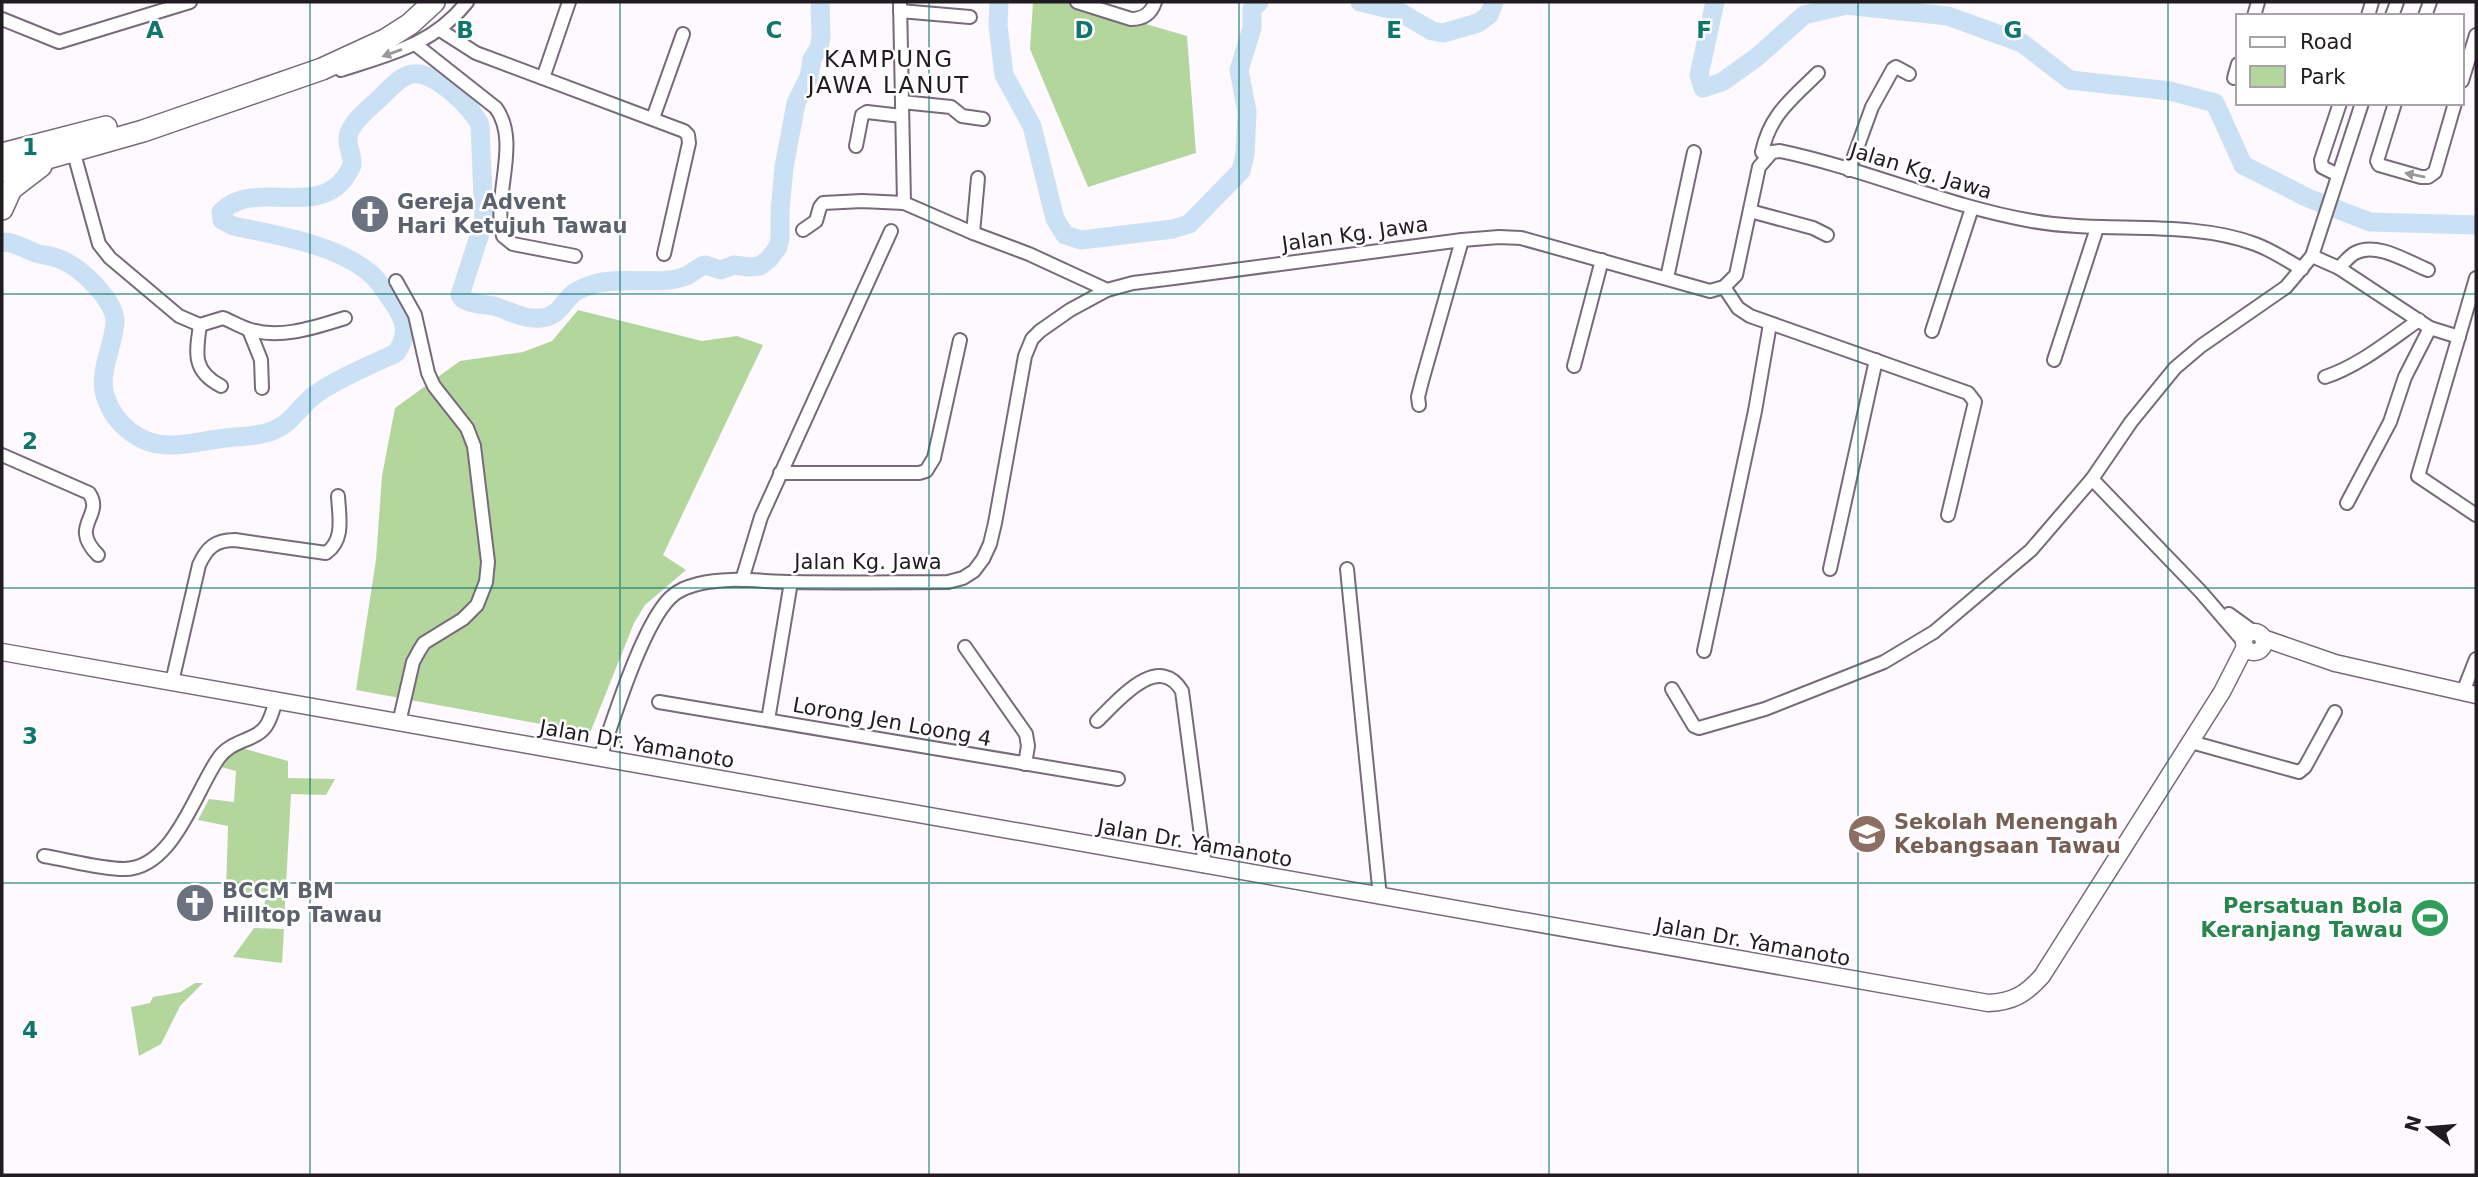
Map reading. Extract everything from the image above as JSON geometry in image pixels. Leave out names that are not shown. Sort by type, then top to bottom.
[{"type":"main road","points":[[2,171],[142,119],[194,111],[322,69],[385,40],[410,24],[434,2]]},
{"type":"main road","points":[[2,133],[18,142],[66,147]]},
{"type":"main road","points":[[2,154],[66,147]]},
{"type":"main road","points":[[2,209],[7,195],[24,177],[66,147]]},
{"type":"street","points":[[2,19],[59,43],[190,2]]},
{"type":"street","points":[[322,69],[333,72],[415,44],[440,30],[467,2]]},
{"type":"street","points":[[543,78],[569,2]]},
{"type":"street","points":[[1077,2],[1131,19],[1144,17],[1155,2]]},
{"type":"street","points":[[904,202],[900,6],[970,17]]},
{"type":"street","points":[[440,30],[476,53],[684,131],[688,135],[689,144],[664,254]]},
{"type":"street","points":[[653,118],[683,34]]},
{"type":"street","points":[[2464,74],[2476,35]]},
{"type":"street","points":[[415,44],[496,108],[502,117],[506,136],[501,209],[503,236],[513,244],[575,256]]},
{"type":"street","points":[[1849,170],[1872,107],[1893,69],[1896,67],[1909,74]]},
{"type":"street","points":[[2234,78],[2236,71]]},
{"type":"street","points":[[1818,73],[1777,113],[1766,136],[1762,152],[1766,157],[1759,167],[1736,275],[1724,287],[1738,308],[1750,316],[1968,393],[1972,397],[1975,402],[1948,515]]},
{"type":"street","points":[[902,102],[951,107],[962,117],[983,119]]},
{"type":"street","points":[[2338,174],[2322,167],[2321,160],[2339,105]]},
{"type":"street","points":[[1672,689],[1694,726],[1704,728],[1765,709],[1884,662],[1934,632],[2031,550],[2092,479],[2131,422],[2175,368],[2201,346],[2286,287],[2312,256],[2361,105]]},
{"type":"street","points":[[2394,105],[2377,161],[2379,165],[2428,177],[2435,172],[2454,105]]},
{"type":"street","points":[[856,146],[862,115],[867,112],[902,116]]},
{"type":"street","points":[[66,147],[99,244],[110,258],[168,309],[200,325],[223,318],[249,330],[275,332],[307,330],[345,317]]},
{"type":"street","name":"Jalan Kg. Jawa","points":[[1766,157],[1772,152],[1780,151],[1972,208],[2042,223],[2097,228],[2137,228],[2229,237],[2273,252],[2302,269]]},
{"type":"street","points":[[1667,278],[1694,152]]},
{"type":"street","points":[[973,233],[978,178]]},
{"type":"street","points":[[803,230],[816,221],[823,203],[904,202],[1107,290]]},
{"type":"street","points":[[1932,331],[1972,208]]},
{"type":"street","points":[[1750,211],[1827,234]]},
{"type":"street","points":[[2054,360],[2097,228]]},
{"type":"street","points":[[742,580],[761,517],[891,232]]},
{"type":"street","name":"Jalan Kg. Jawa","points":[[600,758],[637,659],[656,617],[664,605],[683,588],[742,580],[948,582],[963,578],[974,571],[983,559],[995,523],[1025,356],[1032,339],[1051,322],[1107,290],[1147,281],[1499,237],[1521,238],[1710,290],[1724,287]]},
{"type":"street","points":[[1419,405],[1420,389],[1462,240]]},
{"type":"street","points":[[2339,268],[2354,253],[2365,250],[2382,251],[2428,270]]},
{"type":"street","points":[[2312,256],[2339,268],[2425,324],[2459,337]]},
{"type":"street","points":[[1574,366],[1602,260]]},
{"type":"street","points":[[2476,278],[2418,476],[2476,515]]},
{"type":"street","points":[[396,281],[415,315],[428,373],[434,386],[467,428],[474,446],[488,562],[486,582],[477,605],[463,619],[424,643],[419,650],[413,662],[399,723]]},
{"type":"street","points":[[1704,651],[1755,411],[1770,324]]},
{"type":"street","points":[[2325,377],[2337,374],[2425,324]]},
{"type":"street","points":[[2347,503],[2390,422],[2425,324]]},
{"type":"street","points":[[200,325],[197,346],[199,365],[203,374],[220,386]]},
{"type":"street","points":[[249,330],[261,360],[261,387]]},
{"type":"street","points":[[780,473],[926,471],[934,458],[960,340]]},
{"type":"street","points":[[1830,569],[1876,360]]},
{"type":"street","points":[[2,455],[89,493],[93,499],[93,508],[85,532],[87,544],[98,555]]},
{"type":"street","points":[[2092,479],[2201,593],[2254,643],[2470,693],[2476,659]]},
{"type":"street","points":[[172,682],[199,565],[204,554],[223,540],[326,553],[332,549],[340,530],[338,496]]},
{"type":"street","points":[[1347,569],[1380,897]]},
{"type":"street","points":[[768,720],[791,582]]},
{"type":"street","name":"Jalan Dr. Yamanoto","points":[[2,652],[1970,1001],[2004,1003],[2029,990],[2042,976],[2222,692],[2248,659],[2254,643]]},
{"type":"street","points":[[965,647],[1026,734],[1028,746],[1025,764]]},
{"type":"street","points":[[1097,721],[1140,680],[1165,678],[1176,682],[1182,691],[1205,866]]},
{"type":"street","points":[[44,856],[122,869],[137,868],[149,862],[182,826],[217,760],[228,747],[265,727],[276,701]]},
{"type":"street","name":"Lorong Jen Loong 4","points":[[659,702],[1118,779]]},
{"type":"street","points":[[2191,742],[2299,772],[2305,767],[2335,712]]},
{"type":"green space","points":[[1033,2],[1071,2],[1187,36],[1196,153],[1088,187],[1030,49]]},
{"type":"green space","points":[[578,310],[702,341],[737,336],[763,345],[663,555],[686,570],[645,605],[634,623],[590,733],[356,690],[376,560],[382,476],[395,408],[460,361],[523,352],[552,341]]},
{"type":"green space","points":[[242,748],[288,761],[288,778],[335,779],[326,795],[291,794],[284,922],[264,920],[265,896],[226,893],[228,826],[198,820],[209,799],[234,802],[236,771],[221,767],[227,758]]},
{"type":"green space","points":[[254,928],[284,929],[282,963],[233,957]]},
{"type":"green space","points":[[195,983],[203,983],[180,1006],[161,1044],[139,1056],[131,1007],[150,1003],[153,997],[181,992]]},
{"type":"waterway","points":[[2,242],[12,243],[70,264],[87,277],[103,295],[114,313],[115,322],[103,386],[109,406],[130,432],[150,442],[172,445],[266,433],[285,424],[325,388],[396,353],[403,340],[403,323],[375,278],[345,257],[308,243],[233,226],[222,220],[221,212],[236,202],[253,198],[309,197],[326,193],[340,183],[352,165],[348,137],[354,124],[399,81],[413,74],[431,78],[441,84],[469,109],[480,125],[484,221],[460,295],[463,299],[523,316],[541,318],[552,315],[574,293],[594,284],[676,279],[705,265],[721,270],[734,265],[760,266],[778,247],[784,167],[796,103],[809,77],[812,59],[819,48],[820,2]]},
{"type":"waterway","points":[[999,2],[998,25],[1004,75],[1032,126],[1055,219],[1065,235],[1081,240],[1173,229],[1189,224],[1241,171],[1245,155],[1247,112],[1239,70],[1252,28],[1252,9],[1259,2]]},
{"type":"waterway","points":[[1360,2],[1398,11],[1432,31],[1443,33],[1478,23],[1489,15],[1494,2]]},
{"type":"waterway","points":[[1715,2],[1699,75],[1703,88],[1722,82],[1757,57],[1804,15],[1846,5],[1948,16],[2022,43],[2070,80],[2170,91],[2215,103],[2243,165],[2308,198],[2370,222],[2476,225]]},
{"type":"place","name":"Gereja Advent Hari Ketujuh Tawau","points":[[370,214]]},
{"type":"place","name":"Sekolah Menengah Kebangsaan Tawau","points":[[1867,834]]},
{"type":"place","name":"BCCM BM Hilltop Tawau","points":[[195,903]]},
{"type":"place","name":"Persatuan Bola Keranjang Tawau","points":[[2430,918]]},
{"type":"district","name":"KAMPUNG JAWA LANUT","points":[[889,72]]}]
